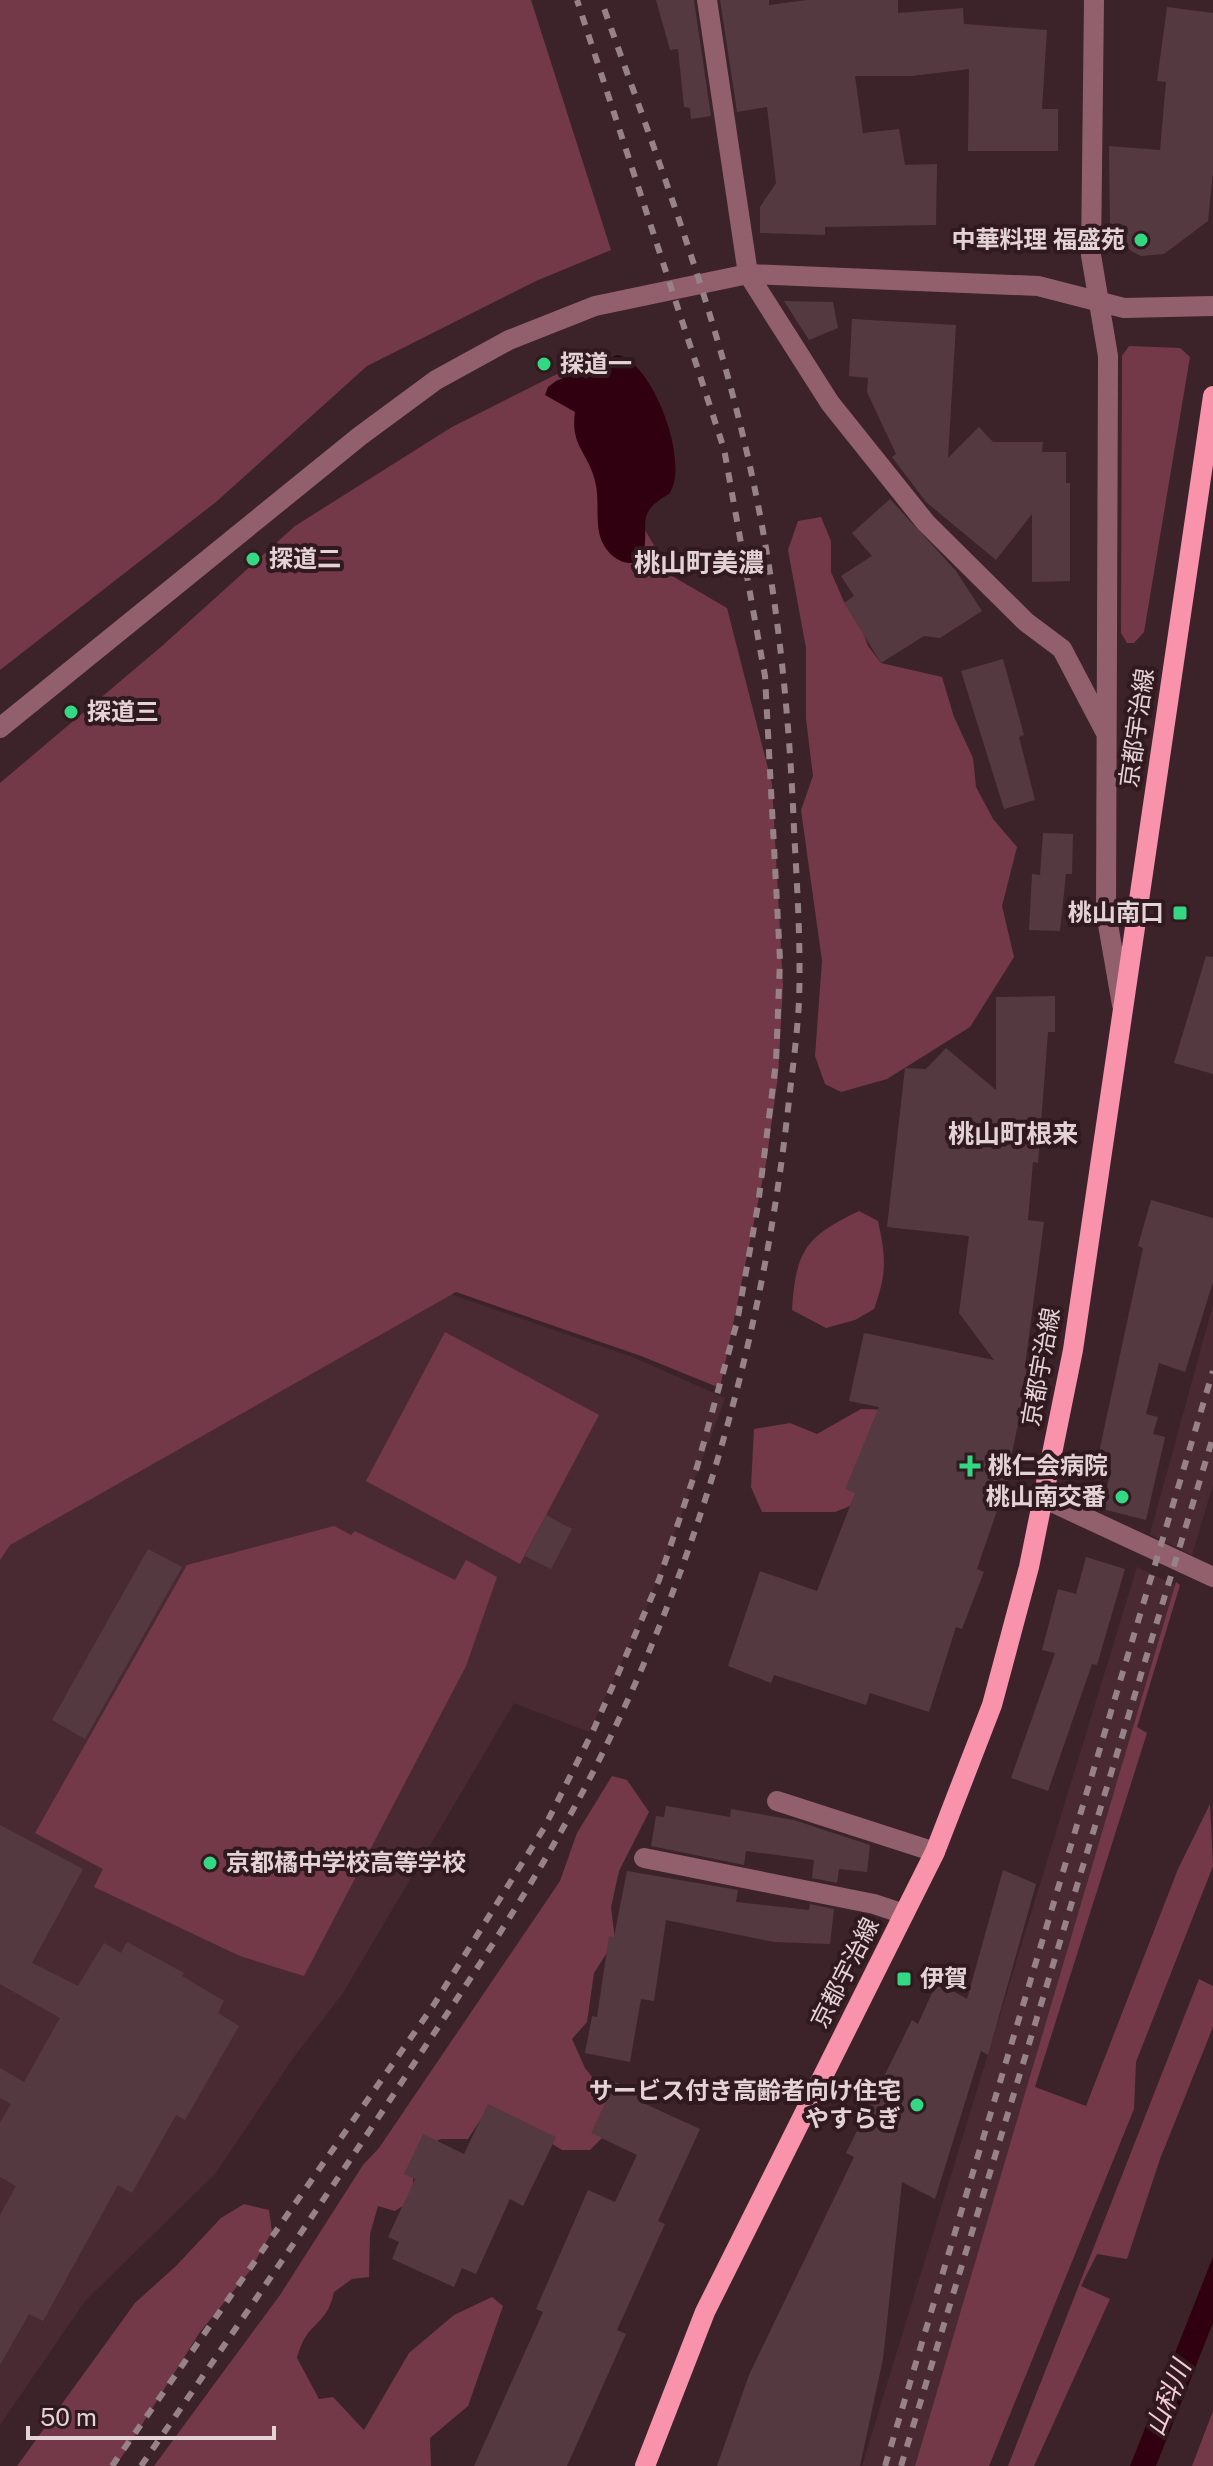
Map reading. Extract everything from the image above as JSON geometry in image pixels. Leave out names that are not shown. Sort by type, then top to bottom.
[{"type":"main road","name":"京都宇治線","points":[[645,2466],[705,2312],[935,1852],[992,1705],[1043,1498],[1073,1350],[1213,396]]},
{"type":"street","points":[[707,0],[748,274],[830,403],[926,523],[1026,622],[1062,649],[1107,735]]},
{"type":"street","points":[[1094,0],[1091,255],[1108,356],[1106,913],[1122,1009]]},
{"type":"street","points":[[0,728],[360,436],[436,380],[509,340],[595,306],[748,274],[1038,286],[1099,299],[1124,308],[1213,306]]},
{"type":"street","points":[[1043,1498],[1213,1577]]},
{"type":"street","points":[[777,1801],[935,1852]]},
{"type":"street","points":[[644,1858],[874,1904],[904,1914]]},
{"type":"shaded area","points":[[0,0],[531,0],[611,250],[536,281],[367,366],[216,502],[0,670]]},
{"type":"shaded area","points":[[1129,346],[1180,348],[1190,357],[1144,632],[1134,643],[1127,643],[1121,633],[1122,356]]},
{"type":"shaded area","points":[[575,365],[591,438],[672,576],[727,608],[772,784],[783,986],[778,1076],[766,1163],[720,1388],[641,1356],[456,1292],[10,1545],[0,1560],[0,783],[162,646],[295,526],[452,427]]},
{"type":"shaded area","points":[[821,517],[831,541],[831,572],[844,602],[856,614],[868,646],[881,663],[942,677],[954,717],[973,758],[976,787],[993,819],[1017,847],[1002,906],[1014,957],[970,1027],[887,1079],[841,1092],[825,1084],[815,1056],[822,961],[801,810],[813,776],[806,719],[806,648],[788,550],[798,521]]},
{"type":"shaded area","points":[[859,1211],[878,1221],[884,1265],[878,1296],[874,1309],[855,1320],[826,1328],[792,1310],[797,1273],[801,1259],[815,1238]]},
{"type":"shaded area","name":"京都橘中学校高等学校","points":[[450,1294],[635,1358],[725,1398],[644,1615],[589,1732],[514,1703],[343,1993],[294,2057],[215,2174],[85,2301],[0,2425],[0,1552],[3,1547]]},
{"type":"shaded area","points":[[1213,1305],[1213,1485],[1192,1555],[1150,1534]]},
{"type":"shaded area","points":[[445,1332],[599,1415],[520,1564],[366,1481]]},
{"type":"shaded area","points":[[861,1409],[893,1410],[850,1506],[835,1512],[762,1512],[751,1487],[754,1429],[790,1423],[817,1434]]},
{"type":"shaded area","points":[[334,1526],[351,1535],[355,1531],[455,1580],[466,1560],[497,1577],[466,1666],[304,1976],[240,1956],[94,1887],[103,1869],[35,1833],[187,1565]]},
{"type":"shaded area","points":[[1137,1567],[1177,1586],[915,2466],[862,2466]]},
{"type":"shaded area","points":[[1176,1582],[1180,1585],[1137,1727],[1147,1733],[1035,2087],[1086,2106],[1178,1869],[1210,1804],[1213,1866],[1136,2062],[1134,2109],[989,2466],[915,2466]]},
{"type":"shaded area","points":[[612,1776],[627,1780],[649,1812],[619,1871],[611,1907],[615,1940],[594,1973],[587,2022],[572,2039],[585,2068],[613,2103],[605,2135],[590,2150],[562,2150],[490,2105],[468,2139],[441,2139],[415,2151],[412,2200],[395,2211],[378,2206],[370,2234],[369,2277],[352,2279],[334,2292],[331,2304],[306,2336],[297,2358],[319,2399],[333,2397],[364,2430],[409,2353],[454,2315],[492,2297],[503,2306],[468,2406],[430,2438],[431,2466],[154,2466],[280,2295],[363,2165],[379,2148],[560,1881],[577,1833]]},
{"type":"shaded area","points":[[1199,1979],[1213,1986],[1213,2027],[1160,2159],[1127,2259],[1097,2254],[1081,2286],[1110,2299],[1034,2466],[1008,2466]]},
{"type":"shaded area","points":[[244,2204],[269,2210],[272,2232],[249,2272],[200,2332],[116,2466],[17,2466],[135,2303],[176,2266],[221,2218]]},
{"type":"shaded area","points":[[1213,2411],[1213,2466],[1192,2466]]},
{"type":"water","points":[[617,355],[630,361],[655,394],[672,438],[675,460],[675,480],[669,494],[651,508],[645,521],[642,559],[631,563],[614,557],[601,540],[595,481],[577,441],[575,412],[545,395],[548,387],[556,381]]},
{"type":"water","name":"山科川","points":[[1213,2257],[1213,2323],[1156,2466],[1130,2466]]},
{"type":"building","points":[[656,0],[694,0],[711,116],[691,119],[690,108],[684,107],[678,49],[670,50]]},
{"type":"building","points":[[720,0],[769,0],[769,5],[807,0],[898,0],[898,13],[963,8],[964,24],[1047,30],[1042,109],[1058,109],[1058,151],[968,151],[969,69],[912,76],[855,76],[863,133],[899,129],[905,165],[937,164],[936,225],[825,227],[825,235],[760,233],[760,207],[776,183],[767,107],[737,112]]},
{"type":"building","points":[[1167,7],[1213,13],[1213,173],[1208,221],[1164,254],[1141,256],[1131,251],[1110,230],[1109,146],[1160,150],[1166,82],[1157,81]]},
{"type":"building","points":[[784,301],[833,302],[838,328],[809,340]]},
{"type":"building","points":[[852,319],[956,325],[948,458],[979,427],[993,442],[1043,442],[1042,452],[1066,452],[1066,483],[1070,483],[1070,581],[1032,582],[1032,514],[996,560],[926,502],[892,457],[896,454],[867,392],[868,378],[849,376]]},
{"type":"building","points":[[890,499],[956,571],[982,611],[940,638],[924,636],[881,663],[844,603],[854,596],[841,576],[872,556],[852,533]]},
{"type":"building","points":[[1003,659],[1024,735],[1019,737],[1035,800],[1004,809],[961,671]]},
{"type":"building","points":[[1043,833],[1073,834],[1072,874],[1066,874],[1060,931],[1029,930],[1032,874],[1040,875]]},
{"type":"building","points":[[1206,956],[1213,957],[1213,1074],[1174,1063]]},
{"type":"building","points":[[1055,996],[1055,1032],[1048,1032],[1038,1163],[1033,1162],[1028,1220],[1044,1222],[1025,1366],[1030,1368],[1010,1462],[1013,1464],[977,1569],[984,1572],[962,1629],[956,1627],[929,1712],[870,1693],[866,1705],[774,1675],[771,1683],[728,1666],[760,1571],[817,1591],[855,1493],[845,1489],[879,1407],[849,1401],[864,1333],[994,1360],[959,1313],[969,1236],[887,1227],[905,1068],[926,1069],[946,1048],[996,1090],[996,997]]},
{"type":"building","points":[[1151,1200],[1213,1218],[1213,1282],[1185,1372],[1159,1363],[1146,1414],[1158,1417],[1153,1434],[1165,1437],[1146,1520],[1102,1509],[1110,1474],[1095,1471],[1143,1248],[1138,1246]]},
{"type":"building","points":[[546,1515],[572,1529],[551,1569],[525,1556]]},
{"type":"building","points":[[148,1549],[182,1567],[85,1739],[52,1720]]},
{"type":"building","points":[[1086,1557],[1125,1569],[1097,1665],[1092,1664],[1048,1791],[1011,1778],[1055,1653],[1042,1650],[1058,1589],[1076,1594]]},
{"type":"building","points":[[666,1806],[730,1817],[731,1809],[794,1820],[870,1845],[867,1872],[839,1869],[837,1883],[812,1878],[814,1860],[746,1851],[744,1865],[651,1846],[656,1816],[664,1817]]},
{"type":"building","points":[[0,1825],[83,1869],[32,1963],[78,1986],[104,1943],[121,1953],[127,1942],[184,1973],[182,1976],[224,2001],[218,2013],[239,2026],[185,2120],[176,2115],[132,2193],[118,2185],[43,2321],[29,2314],[0,2365],[0,2215],[16,2186],[0,2177],[0,2123],[11,2104],[0,2098],[0,2068],[24,2082],[60,2018],[0,1984]]},
{"type":"building","points":[[1003,1870],[1036,1884],[988,2055],[981,2051],[935,2199],[902,2182],[883,2359],[860,2466],[717,2466],[749,2375],[854,2157],[846,2153],[912,2020],[918,2024],[937,1982],[967,1999]]},
{"type":"building","points":[[627,1871],[738,1890],[736,1902],[809,1910],[810,1904],[834,1909],[830,1944],[774,1942],[666,1920],[654,2001],[641,1999],[630,2062],[585,2053],[592,2016],[597,2017],[609,1936],[614,1937]]},
{"type":"building","points":[[615,2082],[644,2095],[641,2102],[700,2129],[658,2221],[665,2224],[617,2330],[626,2334],[567,2466],[474,2466],[543,2312],[536,2309],[588,2190],[615,2202],[637,2155],[591,2133]]},
{"type":"building","points":[[488,2104],[556,2137],[523,2206],[510,2199],[476,2274],[462,2268],[454,2287],[392,2259],[399,2242],[388,2237],[415,2179],[404,2174],[423,2134],[464,2154]]},
{"type":"railway","points":[[112,2466],[433,2006],[544,1828],[593,1731],[659,1580],[697,1467],[737,1322],[758,1205],[776,1062],[780,960],[765,676],[724,449],[577,0]]},
{"type":"railway","points":[[141,2466],[485,1956],[555,1842],[601,1757],[678,1579],[736,1394],[758,1300],[775,1205],[799,1002],[792,784],[780,649],[760,516],[721,351],[684,233],[601,0]]},
{"type":"railway","points":[[885,2466],[1213,1371]]},
{"type":"railway","points":[[901,2466],[1213,1437]]},
{"type":"place","name":"中華料理 福盛苑","points":[[1141,240]]},
{"type":"place","name":"探道一","points":[[544,364]]},
{"type":"place","name":"探道二","points":[[253,559]]},
{"type":"place","name":"探道三","points":[[71,712]]},
{"type":"place","name":"桃山南口","points":[[1180,913]]},
{"type":"place","name":"桃仁会病院","points":[[970,1466]]},
{"type":"place","name":"桃山南交番","points":[[1122,1497]]},
{"type":"place","name":"京都橘中学校高等学校","points":[[210,1863]]},
{"type":"place","name":"伊賀","points":[[904,1979]]},
{"type":"place","name":"サービス付き高齢者向け住宅 やすらぎ","points":[[917,2105]]},
{"type":"district","name":"桃山町美濃","points":[[699,563]]},
{"type":"district","name":"桃山町根来","points":[[1013,1134]]}]
